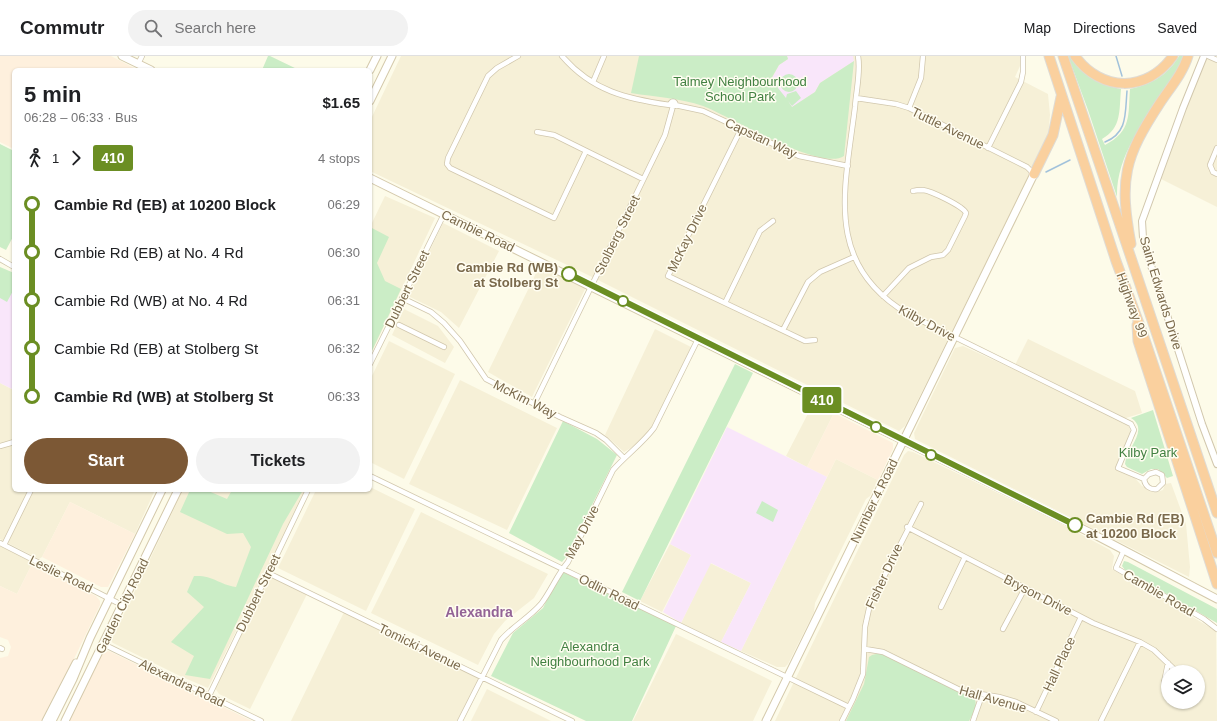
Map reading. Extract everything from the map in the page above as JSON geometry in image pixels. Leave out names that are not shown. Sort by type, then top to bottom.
[{"type":"highway","name":"Highway 99","points":[[1049,56],[1217,553]]},
{"type":"highway","name":"Highway 99","points":[[1063,56],[1217,512]]},
{"type":"highway","points":[[1075,56],[1098,78],[1108,82],[1130,84],[1141,81],[1159,72],[1173,56]]},
{"type":"highway","points":[[1136,273],[1124,201],[1127,168],[1140,136],[1181,72],[1188,56]]},
{"type":"highway","points":[[1034,174],[1053,135],[1061,94]]},
{"type":"highway","points":[[1136,317],[1138,341],[1217,584]]},
{"type":"highway","points":[[1201,465],[1211,481],[1217,497]]},
{"type":"main road","points":[[122,56],[147,68]]},
{"type":"main road","points":[[371,68],[377,56]]},
{"type":"main road","points":[[372,96],[392,56]]},
{"type":"main road","name":"Number 4 Road","points":[[766,721],[1034,174]]},
{"type":"main road","name":"Cambie Road","points":[[372,179],[592,286],[1124,550],[1216,599]]},
{"type":"main road","name":"Garden City Road","points":[[52,721],[73,679],[84,650],[161,492]]},
{"type":"main road","name":"Garden City Road","points":[[65,721],[177,492]]},
{"type":"main road","points":[[46,721],[68,674],[84,650]]},
{"type":"street","points":[[138,64],[142,56]]},
{"type":"street","points":[[518,56],[497,68],[486,80],[448,158],[447,164],[450,168],[554,218],[586,151]]},
{"type":"street","name":"Capstan Way","points":[[562,56],[593,82],[626,98],[703,111],[799,156],[848,166]]},
{"type":"street","points":[[593,82],[604,56]]},
{"type":"street","name":"Kilby Drive","points":[[858,56],[856,98],[848,166],[845,228],[848,243],[854,257],[867,279],[883,296],[908,314],[1131,424],[1134,430],[1133,436],[1118,468],[1144,479]]},
{"type":"street","points":[[909,108],[921,78],[924,56]]},
{"type":"street","points":[[988,148],[1020,82],[1023,72],[1023,56]]},
{"type":"street","name":"Saint Edwards Drive","points":[[1204,56],[1182,108],[1159,172],[1142,221],[1142,231],[1146,253],[1202,424],[1217,464]]},
{"type":"street","points":[[1208,56],[1217,60]]},
{"type":"street","name":"Tuttle Avenue","points":[[856,98],[896,104],[909,108],[1030,169],[1034,174]]},
{"type":"street","name":"Stolberg Street","points":[[534,404],[665,135],[673,105]]},
{"type":"street","name":"McKay Drive","points":[[740,129],[668,276],[805,341],[815,340]]},
{"type":"street","points":[[537,132],[554,135],[643,179]]},
{"type":"street","points":[[1217,148],[1210,165],[1213,172],[1217,174]]},
{"type":"street","points":[[883,296],[909,268],[931,257],[942,255],[948,250],[966,213],[962,207],[932,193],[923,190],[913,191]]},
{"type":"street","name":"Dubbert Street","points":[[372,360],[444,214]]},
{"type":"street","points":[[725,303],[760,231],[773,221]]},
{"type":"street","points":[[783,330],[806,286],[813,276],[854,257]]},
{"type":"street","points":[[0,259],[12,265]]},
{"type":"street","name":"McKim Way","points":[[402,298],[431,312],[444,323],[460,341],[486,379],[534,404],[596,433],[623,457]]},
{"type":"street","points":[[399,325],[444,347]]},
{"type":"street","name":"May Drive","points":[[460,721],[501,640],[509,630],[541,604],[562,569],[568,562],[613,470],[623,457],[645,440],[654,428],[698,339]]},
{"type":"street","points":[[0,446],[12,443]]},
{"type":"street","name":"Kilby Drive","points":[[1156,472],[1162,475],[1163,483],[1160,488],[1154,490],[1146,486],[1144,479],[1149,474],[1156,472]]},
{"type":"street","name":"Odlin Road","points":[[372,477],[849,708]]},
{"type":"street","points":[[2,544],[30,492]]},
{"type":"street","name":"Dubbert Street","points":[[209,696],[307,492]]},
{"type":"street","name":"Fisher Drive","points":[[842,721],[861,680],[865,649],[865,627],[870,604],[907,528],[921,504]]},
{"type":"street","name":"Bryson Drive","points":[[907,528],[1081,617],[1140,642],[1154,650],[1168,663]]},
{"type":"street","name":"Leslie Road","points":[[2,544],[122,605]]},
{"type":"street","name":"Cambie Road","points":[[1124,550],[1116,568],[1204,619],[1217,629]]},
{"type":"street","points":[[941,607],[965,557]]},
{"type":"street","name":"Tomicki Avenue","points":[[268,574],[572,721]]},
{"type":"street","points":[[1004,629],[1025,588]]},
{"type":"street","name":"Hall Place","points":[[1036,712],[1081,617]]},
{"type":"street","points":[[1101,721],[1140,642]]},
{"type":"street","name":"Alexandra Road","points":[[103,644],[261,721]]},
{"type":"street","name":"Hall Avenue","points":[[865,649],[883,652],[962,691],[1016,702],[1056,721]]},
{"type":"street","points":[[973,721],[982,695]]},
{"type":"shaded area","points":[[0,56],[111,56],[134,68],[12,68],[12,148],[0,142]]},
{"type":"shaded area","points":[[401,56],[1021,56],[1020,66],[1015,77],[1048,94],[1050,115],[1048,137],[905,426],[899,431],[584,273],[372,172],[372,117]]},
{"type":"shaded area","points":[[787,56],[853,56],[854,61],[820,83],[815,92],[792,107],[771,80],[779,65],[788,59]]},
{"type":"shaded area","points":[[1205,57],[1217,63],[1217,207],[1161,179]]},
{"type":"shaded area","points":[[385,196],[435,218],[372,352],[372,223]]},
{"type":"shaded area","points":[[443,223],[499,251],[459,328],[441,312],[408,296]]},
{"type":"shaded area","points":[[541,263],[587,285],[532,397],[488,372]]},
{"type":"shaded area","points":[[0,268],[12,274],[12,389],[0,383]]},
{"type":"shaded area","points":[[404,309],[438,326],[454,347],[445,363],[392,335]]},
{"type":"shaded area","points":[[655,329],[691,347],[651,430],[641,442],[624,452],[605,435]]},
{"type":"shaded area","points":[[1028,339],[1135,391],[1142,413],[1126,418],[1133,438],[1119,469],[1133,476],[1142,486],[1157,492],[1163,490],[1165,484],[1171,483],[1186,524],[1190,567],[1189,577],[915,439],[914,433],[955,348],[963,346],[1013,369]]},
{"type":"shaded area","points":[[389,341],[455,374],[404,479],[372,463],[372,376]]},
{"type":"shaded area","points":[[460,380],[557,428],[507,530],[409,484]]},
{"type":"shaded area","points":[[0,383],[12,389],[12,492],[154,492],[135,534],[70,502],[42,557],[39,559],[0,539]]},
{"type":"shaded area","points":[[814,402],[834,413],[807,467],[786,456]]},
{"type":"shaded area","points":[[834,413],[893,443],[893,449],[878,480],[836,459],[827,477],[807,467]]},
{"type":"shaded area","points":[[727,427],[827,477],[741,651],[721,642],[751,583],[711,563],[681,623],[663,612],[691,555],[670,544]]},
{"type":"shaded area","points":[[908,451],[913,452],[1056,521],[1110,550],[1114,556],[1112,569],[1216,631],[1217,721],[775,721],[904,455]]},
{"type":"shaded area","points":[[836,459],[878,480],[870,496],[866,499],[815,603],[814,612],[788,664],[785,667],[777,667],[741,651]]},
{"type":"shaded area","points":[[372,488],[415,509],[366,611],[278,568],[315,492],[372,492]]},
{"type":"shaded area","points":[[182,492],[305,492],[208,688],[180,676],[111,641]]},
{"type":"shaded area","points":[[70,502],[135,534],[108,587],[101,587],[42,557]]},
{"type":"shaded area","points":[[421,512],[548,574],[534,598],[505,621],[494,634],[478,665],[371,613]]},
{"type":"shaded area","points":[[670,544],[691,555],[662,612],[640,601]]},
{"type":"shaded area","points":[[0,546],[28,560],[32,564],[17,594],[0,586]]},
{"type":"shaded area","points":[[710,563],[751,583],[721,642],[681,623]]},
{"type":"shaded area","points":[[32,564],[96,596],[100,601],[100,605],[44,721],[0,721],[0,658],[8,656],[11,647],[8,640],[0,637],[0,586],[17,594]]},
{"type":"shaded area","points":[[268,573],[308,592],[250,709],[219,694],[215,688]]},
{"type":"shaded area","points":[[346,608],[482,677],[459,721],[291,721]]},
{"type":"shaded area","points":[[676,634],[772,681],[753,721],[633,721]]},
{"type":"shaded area","points":[[108,651],[252,721],[68,721],[100,656]]},
{"type":"shaded area","points":[[487,689],[551,721],[471,721]]},
{"type":"green space","points":[[268,56],[270,56],[295,68],[263,68]]},
{"type":"green space","name":"Talmey Neighbourhood School Park","points":[[639,56],[787,56],[788,59],[779,65],[771,79],[777,83],[778,88],[786,98],[787,94],[796,91],[801,98],[792,106],[788,101],[792,107],[815,92],[820,83],[854,61],[844,156],[832,159],[796,150],[694,103],[631,93]]},
{"type":"green space","points":[[1068,56],[1071,56],[1080,68],[1092,78],[1106,85],[1121,89],[1118,118],[1113,130],[1102,139],[1105,145],[1114,140],[1120,134],[1127,122],[1130,89],[1159,78],[1175,63],[1179,56],[1183,56],[1175,74],[1132,141],[1121,168],[1117,197],[1088,110]]},
{"type":"green space","points":[[789,74],[795,77],[798,83],[795,89],[789,92],[783,89],[780,83],[783,77]]},
{"type":"green space","points":[[0,144],[12,150],[12,239],[6,250],[0,247]]},
{"type":"green space","points":[[372,228],[389,237],[377,263],[385,281],[401,289],[372,351]]},
{"type":"green space","points":[[0,267],[12,272],[12,293],[7,302],[0,298]]},
{"type":"green space","points":[[735,364],[753,373],[640,601],[622,592]]},
{"type":"green space","name":"Kilby Park","points":[[1153,410],[1173,476],[1167,478],[1158,469],[1151,469],[1142,474],[1127,467],[1125,464],[1126,458],[1138,434],[1136,423],[1131,418]]},
{"type":"green space","points":[[563,421],[597,439],[617,455],[566,557],[562,562],[509,533]]},
{"type":"green space","points":[[189,492],[211,492],[227,499],[231,492],[302,492],[283,524],[210,679],[185,675],[194,656],[171,642],[204,607],[187,592],[194,576],[211,578],[236,587],[251,547],[243,533],[227,534],[180,512]]},
{"type":"green space","points":[[762,501],[778,510],[773,522],[756,513]]},
{"type":"green space","points":[[1124,561],[1217,609],[1217,623],[1125,570],[1122,566]]},
{"type":"green space","name":"Alexandra Neighbourhood Park","points":[[561,571],[676,626],[632,721],[586,721],[491,676],[513,633],[543,608]]},
{"type":"green space","points":[[881,653],[961,693],[975,697],[976,708],[969,721],[846,721],[864,684],[869,657]]},
{"type":"waterway","points":[[1116,56],[1122,76]]},
{"type":"waterway","points":[[1105,142],[1112,138],[1122,128],[1127,91]]},
{"type":"waterway","points":[[1046,172],[1070,160]]},
{"type":"bus line","name":"410","points":[[569,274],[1075,525]]},
{"type":"place","name":"Cambie Rd (WB) at Stolberg St","points":[[569,274]]},
{"type":"place","name":"Cambie Rd (EB) at 10200 Block","points":[[1075,525]]},
{"type":"district","name":"Alexandra","points":[[479,612]]}]
